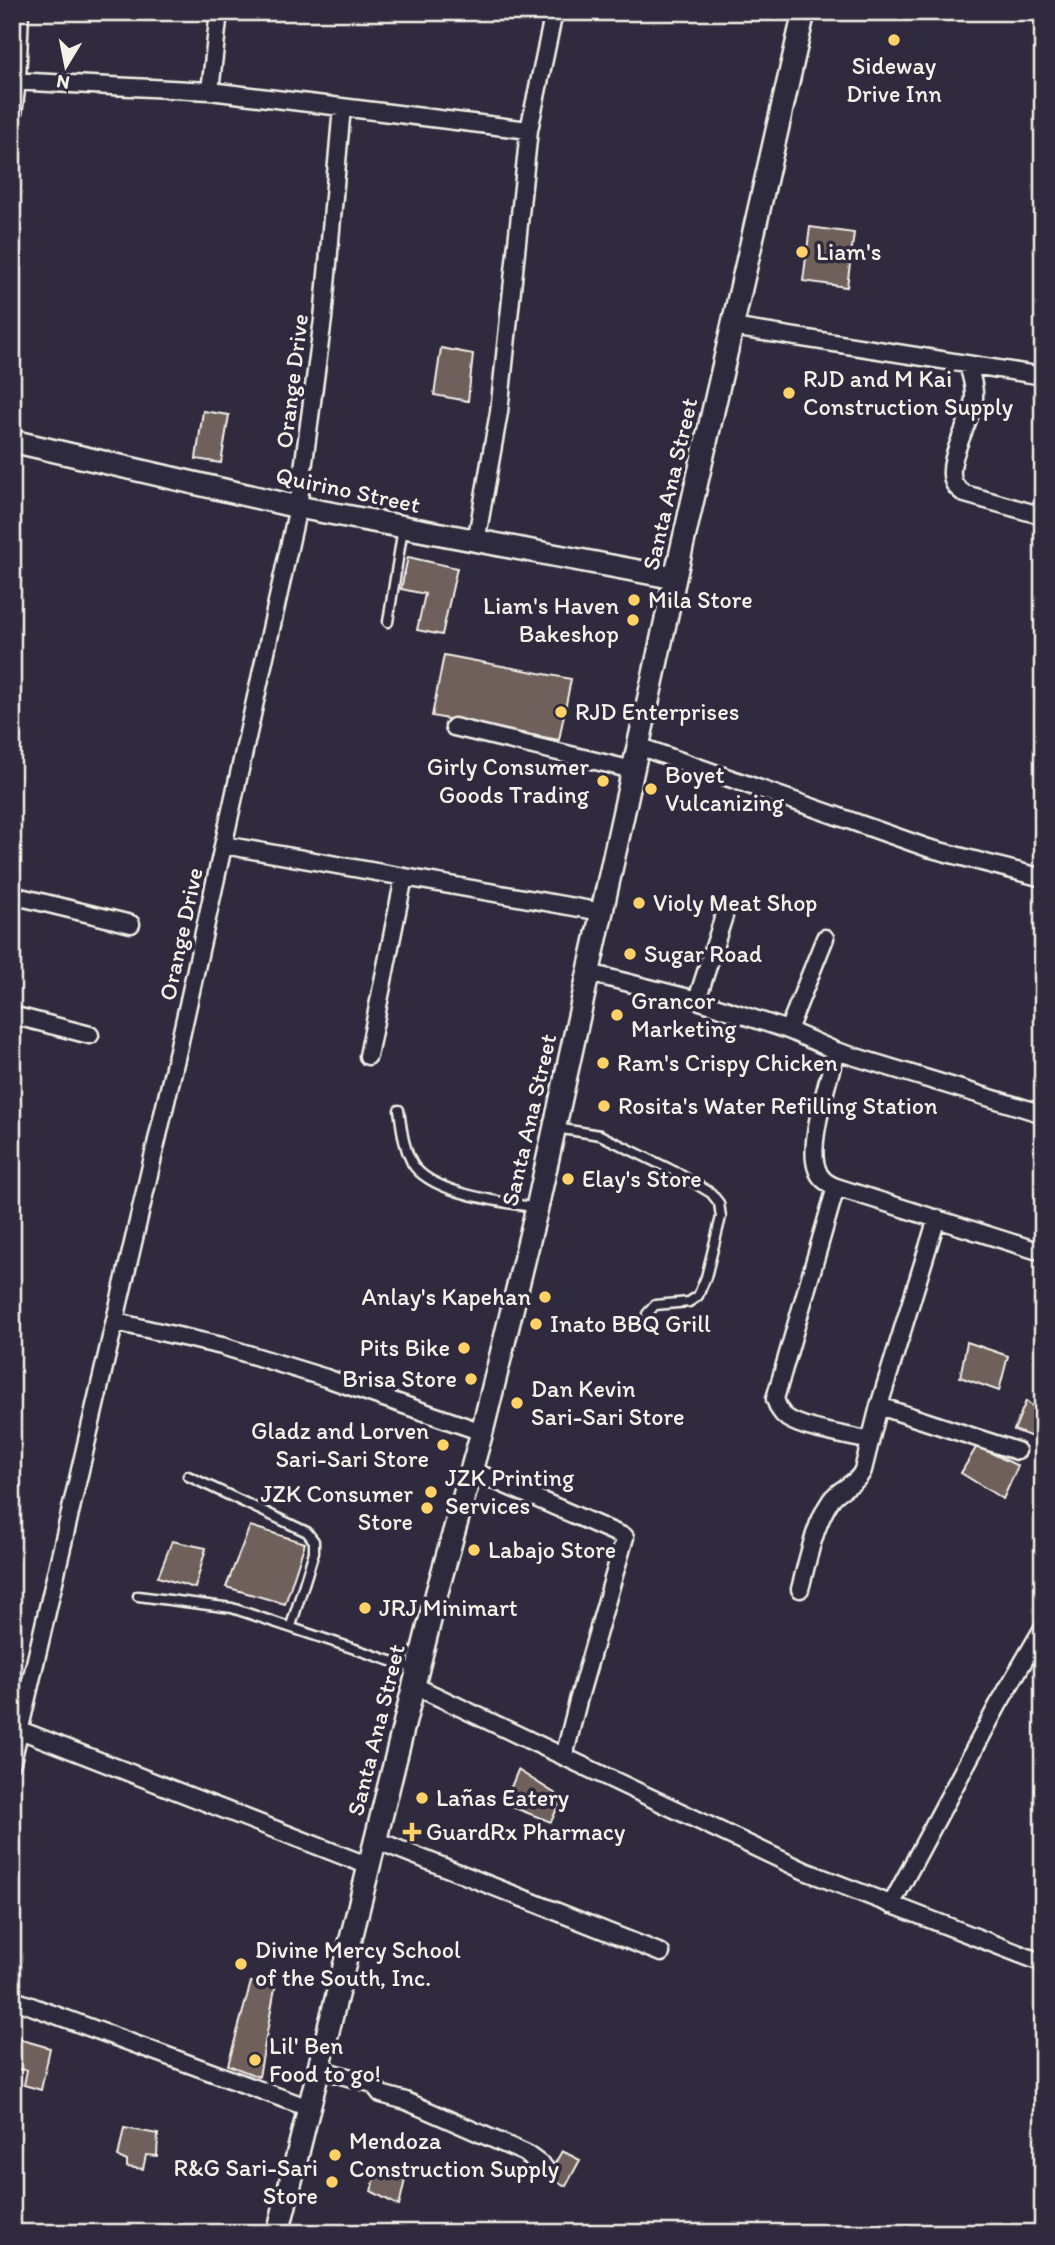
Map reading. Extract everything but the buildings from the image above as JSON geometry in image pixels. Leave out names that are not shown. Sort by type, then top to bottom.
[{"type":"main road","name":"Santa Ana Street","points":[[278,2233],[537,1208],[675,579],[804,12]]},
{"type":"main road","name":"Quirino Street","points":[[12,441],[298,507],[675,579]]},
{"type":"street","points":[[12,123],[20,12]]},
{"type":"street","points":[[210,91],[219,12]]},
{"type":"street","points":[[476,542],[499,412],[529,130],[554,12]]},
{"type":"street","points":[[15,81],[210,91],[529,130]]},
{"type":"street","name":"Orange Drive","points":[[12,1762],[116,1322],[298,507],[323,319],[342,107]]},
{"type":"street","points":[[732,327],[1043,376]]},
{"type":"street","points":[[968,365],[975,396],[953,464],[953,481],[965,494],[1043,516]]},
{"type":"street","points":[[454,727],[633,769]]},
{"type":"street","points":[[638,746],[928,848],[1043,878]]},
{"type":"street","points":[[224,845],[602,912]]},
{"type":"street","points":[[368,1056],[404,877]]},
{"type":"street","points":[[12,895],[131,924]]},
{"type":"street","points":[[698,1000],[724,916]]},
{"type":"street","points":[[788,1030],[825,938]]},
{"type":"street","points":[[589,973],[698,1000],[788,1030],[836,1051],[1043,1114]]},
{"type":"street","points":[[12,1015],[89,1035]]},
{"type":"street","points":[[836,1051],[813,1146],[817,1171],[824,1182],[1035,1250]]},
{"type":"street","points":[[836,1187],[775,1399],[779,1411],[788,1419],[870,1441]]},
{"type":"street","points":[[800,1589],[824,1513],[832,1497],[860,1477],[937,1218]]},
{"type":"street","points":[[116,1322],[222,1346],[327,1378],[482,1432]]},
{"type":"street","points":[[879,1406],[1017,1451]]},
{"type":"street","points":[[471,1470],[625,1537],[564,1757]]},
{"type":"street","points":[[891,1905],[998,1705],[1043,1628]]},
{"type":"street","points":[[417,1678],[564,1757],[805,1871],[1043,1963]]},
{"type":"street","points":[[20,1730],[369,1866]]},
{"type":"street","points":[[376,1840],[661,1953]]},
{"type":"street","points":[[12,1999],[309,2108]]},
{"type":"street","points":[[319,2069],[373,2084],[381,2094],[406,2101],[525,2153],[544,2167]]},
{"type":"lane","points":[[388,622],[403,528]]},
{"type":"lane","points":[[399,1110],[404,1146],[414,1166],[431,1180],[457,1192],[479,1198],[537,1208]]},
{"type":"lane","points":[[554,1128],[600,1135],[676,1172],[710,1193],[719,1203],[722,1217],[706,1277],[698,1296],[689,1302],[656,1305],[647,1314]]},
{"type":"lane","points":[[188,1476],[307,1532],[314,1541],[314,1552],[291,1626]]},
{"type":"lane","points":[[138,1596],[232,1608],[291,1626],[417,1678]]},
{"type":"place","name":"Sideway Drive Inn","points":[[894,40]]},
{"type":"place","name":"Liam's","points":[[802,252]]},
{"type":"place","name":"RJD and M Kai Construction Supply","points":[[789,393]]},
{"type":"place","name":"Mila Store","points":[[634,600]]},
{"type":"place","name":"Liam's Haven Bakeshop","points":[[633,620]]},
{"type":"place","name":"RJD Enterprises","points":[[561,712]]},
{"type":"place","name":"Girly Consumer Goods Trading","points":[[603,781]]},
{"type":"place","name":"Boyet Vulcanizing","points":[[651,789]]},
{"type":"place","name":"Violy Meat Shop","points":[[639,903]]},
{"type":"place","name":"Sugar Road","points":[[630,954]]},
{"type":"place","name":"Grancor Marketing","points":[[617,1015]]},
{"type":"place","name":"Ram's Crispy Chicken","points":[[603,1063]]},
{"type":"place","name":"Rosita's Water Refilling Station","points":[[604,1106]]},
{"type":"place","name":"Elay's Store","points":[[568,1179]]},
{"type":"place","name":"Anlay's Kapehan","points":[[545,1297]]},
{"type":"place","name":"Inato BBQ Grill","points":[[536,1324]]},
{"type":"place","name":"Pits Bike","points":[[464,1348]]},
{"type":"place","name":"Brisa Store","points":[[471,1379]]},
{"type":"place","name":"Dan Kevin Sari-Sari Store","points":[[517,1403]]},
{"type":"place","name":"Gladz and Lorven Sari-Sari Store","points":[[443,1445]]},
{"type":"place","name":"JZK Printing Services","points":[[431,1492]]},
{"type":"place","name":"JZK Consumer Store","points":[[427,1508]]},
{"type":"place","name":"Labajo Store","points":[[474,1550]]},
{"type":"place","name":"JRJ Minimart","points":[[365,1608]]},
{"type":"place","name":"Lañas Eatery","points":[[422,1798]]},
{"type":"place","name":"GuardRx Pharmacy","points":[[412,1832]]},
{"type":"place","name":"Divine Mercy School of the South, Inc.","points":[[241,1964]]},
{"type":"place","name":"Lil' Ben Food to go!","points":[[255,2060]]},
{"type":"place","name":"Mendoza Construction Supply","points":[[335,2155]]},
{"type":"place","name":"R&G Sari-Sari Store","points":[[332,2182]]}]
